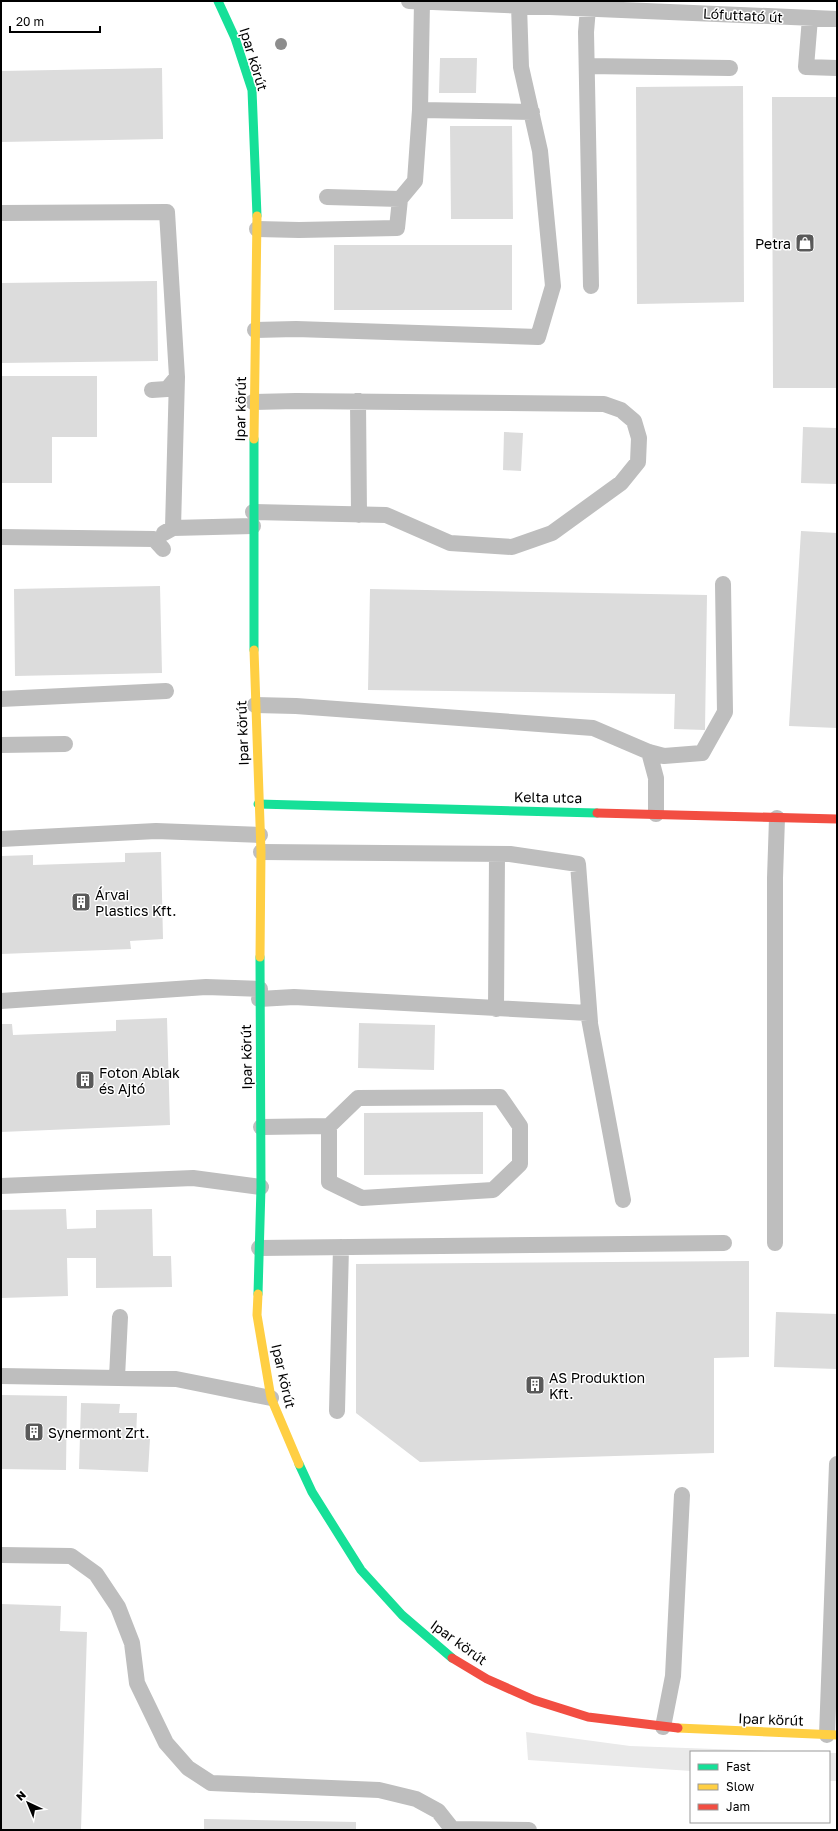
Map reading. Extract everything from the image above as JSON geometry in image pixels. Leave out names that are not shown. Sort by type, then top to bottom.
[{"type":"street","name":"Ipar körút","points":[[218,1],[235,38],[252,90],[257,229],[253,519],[254,705],[261,852],[259,994],[261,1187],[258,1315],[271,1398],[286,1438],[312,1492],[361,1570],[402,1615],[445,1653],[487,1679],[534,1700],[588,1717],[663,1727],[832,1735]]},
{"type":"street","name":"Kelta utca","points":[[258,804],[837,819]]},
{"type":"lane","points":[[257,229],[299,230],[397,228],[400,200],[415,180],[420,110],[416,1]]},
{"type":"lane","name":"Lófuttató út","points":[[416,1],[837,19]]},
{"type":"lane","points":[[255,330],[538,337],[553,286],[540,151],[521,67],[519,5]]},
{"type":"lane","points":[[588,8],[586,32],[591,286]]},
{"type":"lane","points":[[810,18],[806,67],[837,68]]},
{"type":"lane","points":[[587,66],[730,68]]},
{"type":"lane","points":[[420,110],[532,112]]},
{"type":"lane","points":[[327,197],[400,200]]},
{"type":"lane","points":[[1,213],[167,212],[177,377],[173,528]]},
{"type":"lane","points":[[152,390],[167,389],[177,377]]},
{"type":"lane","points":[[358,401],[360,515]]},
{"type":"lane","points":[[1,537],[158,544],[173,528],[253,519],[386,515],[450,543],[512,548],[552,533],[621,483],[638,462],[639,438],[634,421],[621,410],[604,404],[358,401],[254,402]]},
{"type":"lane","points":[[254,705],[296,706],[592,728],[649,752],[664,756],[702,753],[725,712],[723,584]]},
{"type":"lane","points":[[1,698],[166,691]]},
{"type":"lane","points":[[1,745],[65,744]]},
{"type":"lane","points":[[649,752],[656,778],[656,814]]},
{"type":"lane","points":[[775,1243],[775,878],[777,818]]},
{"type":"lane","points":[[1,840],[156,831],[260,835]]},
{"type":"lane","points":[[261,852],[510,854],[578,864],[590,1024]]},
{"type":"lane","points":[[496,1009],[497,854]]},
{"type":"lane","points":[[1,1001],[206,987],[294,998],[588,1013],[623,1200]]},
{"type":"lane","points":[[261,1127],[328,1126],[358,1098],[500,1097],[520,1126],[520,1164],[493,1190],[362,1198],[329,1182],[328,1126]]},
{"type":"lane","points":[[1,1186],[193,1178],[261,1187]]},
{"type":"lane","points":[[259,1248],[724,1242]]},
{"type":"lane","points":[[337,1411],[341,1247]]},
{"type":"lane","points":[[117,1377],[120,1317]]},
{"type":"lane","points":[[1,1376],[176,1379],[271,1398]]},
{"type":"lane","points":[[832,1735],[837,1464]]},
{"type":"lane","points":[[663,1727],[673,1676],[682,1495]]},
{"type":"lane","points":[[1,1555],[71,1556],[96,1574],[118,1607],[132,1643],[137,1683],[166,1743],[188,1768],[211,1782],[379,1790],[416,1799],[438,1811],[453,1829],[529,1830]]},
{"type":"shaded area","points":[[526,1732],[630,1746],[771,1751],[690,1751],[690,1771],[528,1760]]},
{"type":"shaded area","points":[[830,1753],[837,1753],[837,1781],[830,1781]]},
{"type":"building","points":[[440,58],[477,58],[476,93],[439,93]]},
{"type":"building","points":[[162,68],[163,139],[1,142],[1,71]]},
{"type":"building","points":[[743,86],[744,302],[637,304],[636,87]]},
{"type":"building","name":"Petra","points":[[772,97],[837,97],[837,388],[773,388]]},
{"type":"building","points":[[450,126],[512,126],[513,219],[451,219]]},
{"type":"building","points":[[334,245],[512,245],[512,310],[334,310]]},
{"type":"building","points":[[157,281],[158,361],[1,363],[1,283]]},
{"type":"building","points":[[1,376],[97,376],[97,437],[52,437],[52,483],[1,483]]},
{"type":"building","points":[[803,427],[837,428],[837,484],[801,483]]},
{"type":"building","points":[[504,432],[523,433],[521,471],[503,470]]},
{"type":"building","points":[[801,531],[837,533],[837,728],[789,726]]},
{"type":"building","points":[[160,586],[162,673],[15,676],[14,589]]},
{"type":"building","points":[[370,589],[707,595],[705,730],[674,729],[675,694],[368,690]]},
{"type":"building","name":"Árvai Plastics Kft.","points":[[161,852],[163,939],[130,941],[131,949],[1,954],[1,856],[33,855],[33,865],[125,862],[125,853]]},
{"type":"building","name":"Foton Ablak és Ajtó","points":[[167,1018],[170,1125],[1,1132],[1,1024],[12,1024],[13,1035],[116,1031],[116,1020]]},
{"type":"building","points":[[359,1023],[435,1025],[434,1070],[358,1068]]},
{"type":"building","points":[[483,1112],[483,1174],[364,1175],[364,1113]]},
{"type":"building","points":[[66,1209],[67,1229],[96,1228],[96,1210],[152,1209],[153,1256],[171,1256],[172,1287],[96,1288],[96,1258],[67,1258],[68,1296],[1,1298],[1,1210]]},
{"type":"building","name":"AS Produktion Kft.","points":[[749,1261],[749,1357],[714,1358],[714,1453],[420,1462],[356,1413],[356,1264]]},
{"type":"building","points":[[776,1312],[837,1314],[837,1369],[774,1367]]},
{"type":"building","name":"Synermont Zrt.","points":[[1,1395],[67,1396],[66,1470],[1,1469]]},
{"type":"building","points":[[81,1403],[120,1404],[119,1413],[137,1413],[136,1438],[150,1439],[148,1472],[79,1469]]},
{"type":"building","points":[[1,1604],[61,1606],[60,1631],[87,1632],[81,1830],[1,1830]]},
{"type":"building","points":[[204,1819],[356,1822],[356,1830],[204,1830]]},
{"type":"traffic: fast","points":[[218,1],[235,38],[252,90],[257,216]]},
{"type":"traffic: fast","points":[[254,439],[254,650]]},
{"type":"traffic: fast","points":[[258,804],[597,813]]},
{"type":"traffic: fast","points":[[258,1294],[261,1187],[260,957]]},
{"type":"traffic: fast","points":[[299,1464],[312,1492],[361,1570],[402,1615],[452,1658]]},
{"type":"traffic: slow","points":[[254,439],[257,216]]},
{"type":"traffic: slow","points":[[254,650],[261,852],[260,957]]},
{"type":"traffic: slow","points":[[258,1294],[257,1315],[271,1398],[299,1464]]},
{"type":"traffic: slow","points":[[678,1728],[837,1735]]},
{"type":"traffic: jam","points":[[597,813],[837,819]]},
{"type":"traffic: jam","points":[[452,1658],[487,1679],[534,1700],[588,1717],[678,1728]]},
{"type":"place","name":"Petra","points":[[805,243]]},
{"type":"place","name":"Árvai Plastics Kft.","points":[[81,902]]},
{"type":"place","name":"Foton Ablak és Ajtó","points":[[85,1080]]},
{"type":"place","name":"AS Produktion Kft.","points":[[535,1385]]},
{"type":"place","name":"Synermont Zrt.","points":[[34,1432]]}]
